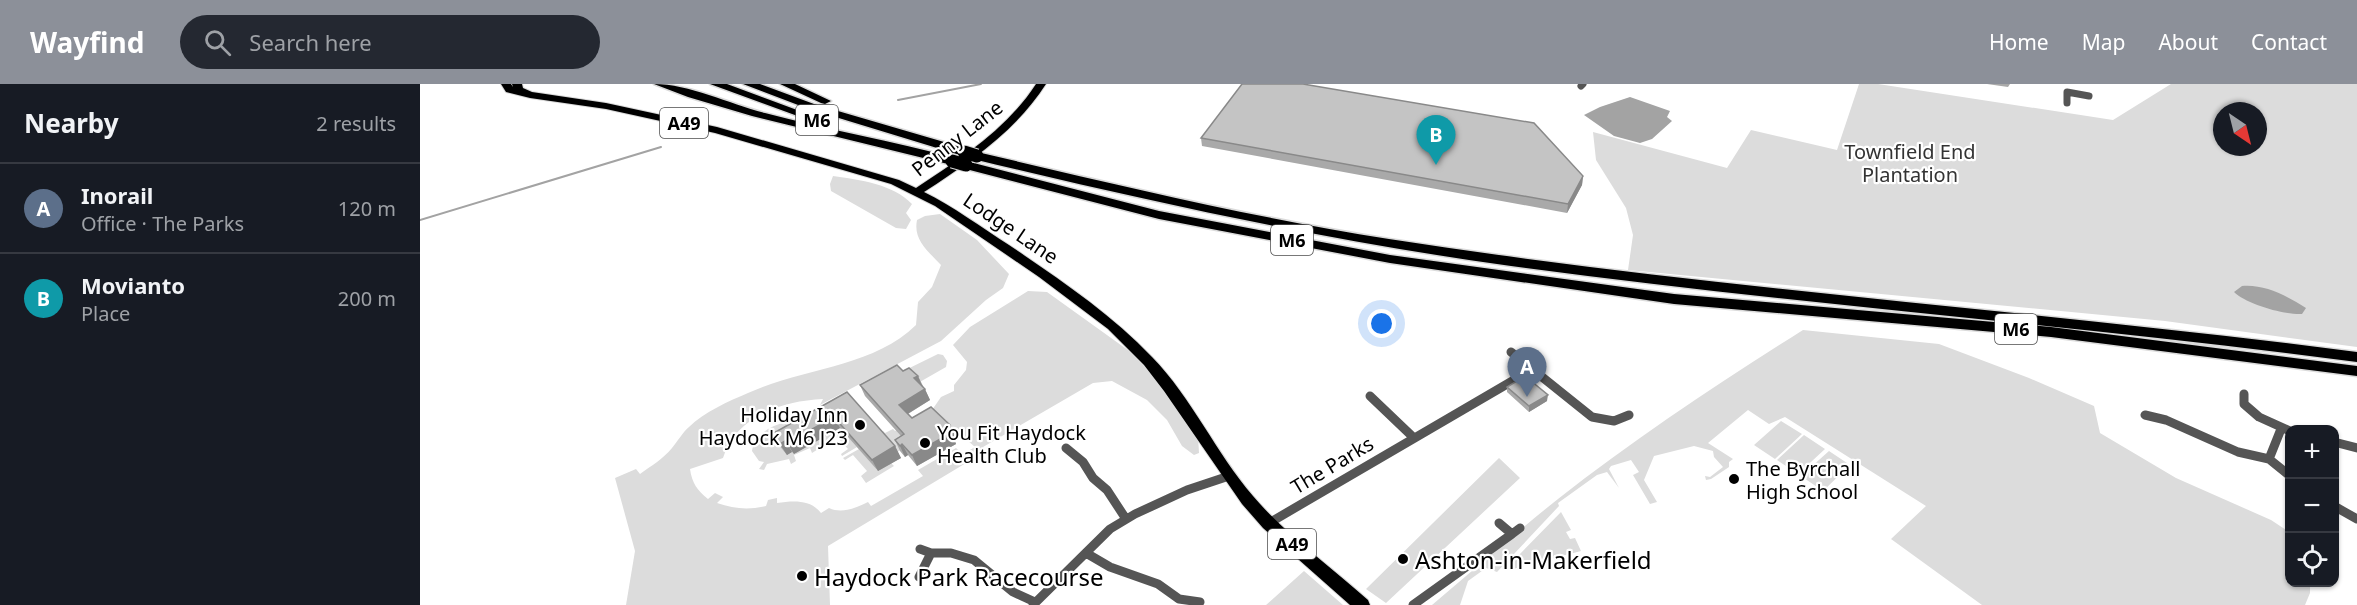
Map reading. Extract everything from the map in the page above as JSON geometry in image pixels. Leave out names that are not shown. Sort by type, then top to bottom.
[{"type":"highway","points":[[660,84],[803,126],[920,153]]},
{"type":"highway","name":"M6","points":[[716,84],[800,115],[920,153],[1377,241],[1632,276],[2215,337],[2357,357]]},
{"type":"highway","name":"M6","points":[[749,84],[810,106],[874,124],[961,161],[1160,215],[1390,259],[1674,299],[2051,332],[2357,371]]},
{"type":"highway","points":[[786,84],[874,124]]},
{"type":"main road","name":"Lodge Lane","points":[[506,84],[510,90],[530,95],[606,106],[717,130],[895,182],[939,204],[1043,274],[1113,326],[1149,362],[1169,387],[1229,476],[1269,523],[1362,605]]},
{"type":"main road","points":[[517,84],[519,90],[530,95]]},
{"type":"main road","name":"Penny Lane","points":[[918,192],[1013,120],[1041,84]]},
{"type":"main road","points":[[895,182],[927,180],[961,161]]},
{"type":"main road","points":[[939,204],[936,190],[961,161]]},
{"type":"street","points":[[2067,103],[2067,88],[2089,96]]},
{"type":"street","points":[[1511,352],[1592,417],[1614,421],[1629,415]]},
{"type":"street","name":"The Parks","points":[[1269,523],[1533,369]]},
{"type":"street","points":[[2244,394],[2244,404],[2259,417],[2285,430],[2269,459]]},
{"type":"street","name":"The Parks","points":[[1370,396],[1414,438]]},
{"type":"street","points":[[2145,415],[2166,420],[2238,452],[2269,459],[2285,473]]},
{"type":"street","points":[[2339,443],[2357,448]]},
{"type":"street","points":[[1066,448],[1083,462],[1093,478],[1107,490],[1126,519]]},
{"type":"street","points":[[920,549],[931,553],[951,553],[974,560],[1014,592],[1034,604],[1110,529],[1187,490],[1229,476]]},
{"type":"street","points":[[2339,509],[2357,519]]},
{"type":"street","points":[[1413,605],[1439,589],[1516,531],[1499,523]]},
{"type":"street","points":[[919,578],[931,553]]},
{"type":"street","points":[[1086,553],[1110,567],[1158,584],[1179,599],[1200,602]]},
{"type":"green space","name":"Townfield End Plantation","points":[[1859,84],[1878,84],[2113,120],[2171,84],[2357,84],[2357,347],[2165,321],[1628,270],[1633,235],[1626,208],[1596,160],[1593,132],[1727,168],[1751,130],[1837,150]]},
{"type":"green space","points":[[833,176],[886,187],[904,197],[912,204],[906,213],[911,220],[906,229],[896,228],[831,191],[830,184]]},
{"type":"green space","points":[[940,214],[977,240],[1009,274],[1003,288],[986,300],[941,341],[820,405],[823,399],[792,403],[777,407],[750,421],[729,443],[723,458],[690,469],[694,482],[704,496],[708,499],[715,493],[723,497],[717,503],[742,508],[766,506],[768,500],[777,498],[777,503],[806,503],[817,508],[821,513],[829,508],[844,510],[868,502],[871,506],[923,476],[918,470],[956,448],[963,454],[975,447],[960,434],[955,436],[936,416],[898,437],[903,444],[902,449],[896,453],[879,433],[893,429],[895,431],[930,413],[941,397],[954,391],[954,385],[966,370],[967,362],[953,345],[970,327],[1028,291],[1047,292],[1132,353],[1158,382],[1198,436],[1199,453],[1194,455],[1182,446],[1167,420],[1147,400],[1112,381],[1093,383],[983,447],[986,451],[828,546],[830,605],[626,605],[635,551],[615,478],[636,469],[640,474],[665,456],[695,422],[725,403],[769,385],[858,359],[898,339],[916,325],[918,302],[932,287],[941,265],[919,239],[917,220],[925,216]]},
{"type":"green space","points":[[1803,330],[1939,344],[2029,378],[2094,406],[2100,433],[2176,478],[2271,520],[2285,529],[2285,587],[2310,587],[2310,593],[2305,605],[1982,605],[1891,539],[1926,506],[1785,417],[1769,424],[1748,410],[1708,443],[1733,459],[1729,462],[1729,467],[1711,479],[1706,480],[1705,476],[1710,477],[1723,467],[1714,457],[1713,451],[1694,446],[1654,456],[1644,480],[1657,502],[1650,504],[1633,475],[1639,472],[1631,460],[1611,466],[1609,469],[1619,488],[1607,472],[1597,475],[1558,503],[1559,506],[1497,572],[1486,568],[1468,581],[1460,605],[1432,605],[1587,476],[1740,370]]},
{"type":"green space","points":[[938,354],[943,355],[947,361],[946,367],[918,383],[879,383]]},
{"type":"green space","points":[[813,418],[787,455],[792,452],[794,454],[840,428],[857,447],[842,456],[841,454],[848,449],[837,437],[812,453],[810,448],[794,455],[796,461],[791,464],[789,459],[767,464],[764,470],[759,469],[764,462],[759,461],[752,451],[760,435],[776,425]]},
{"type":"green space","points":[[1781,421],[1802,434],[1775,459],[1754,445]]},
{"type":"green space","points":[[1804,435],[1825,449],[1798,474],[1777,460]]},
{"type":"green space","points":[[859,449],[878,471],[891,463],[894,466],[866,483],[861,476],[867,471],[853,455],[845,460],[843,458]]},
{"type":"green space","points":[[1829,451],[1850,465],[1823,491],[1801,476]]},
{"type":"green space","points":[[1499,458],[1520,478],[1386,603],[1366,589]]},
{"type":"green space","points":[[1561,512],[1571,530],[1566,532],[1570,539],[1575,538],[1581,551],[1509,570],[1518,556]]},
{"type":"green space","points":[[1304,571],[1343,605],[1266,605]]},
{"type":"shaded area","points":[[1630,97],[1670,111],[1667,117],[1672,121],[1652,139],[1640,143],[1614,136],[1584,115],[1600,107]]},
{"type":"shaded area","points":[[2242,286],[2267,289],[2306,308],[2302,314],[2285,313],[2266,308],[2247,301],[2234,292]]},
{"type":"building","points":[[1242,84],[1303,84],[1534,123],[1583,176],[1568,204],[1201,138]]},
{"type":"building","points":[[897,365],[903,371],[909,368],[918,376],[914,378],[925,389],[899,405],[912,418],[931,407],[950,425],[946,427],[951,433],[912,455],[895,440],[904,434],[860,385]]},
{"type":"building","points":[[1525,376],[1548,395],[1529,406],[1507,387]]},
{"type":"building","points":[[847,392],[895,446],[872,460],[834,417],[787,443],[785,441],[780,444],[772,434]]},
{"type":"waterway","points":[[898,100],[981,84]]},
{"type":"waterway","points":[[420,220],[661,147]]},
{"type":"place","name":"Movianto","points":[[1436,165]]},
{"type":"place","name":"Inorail","points":[[1527,397]]},
{"type":"place","name":"Holiday Inn Haydock M6 J23","points":[[860,425]]},
{"type":"place","name":"You Fit Haydock Health Club","points":[[925,443]]},
{"type":"place","name":"The Byrchall High School","points":[[1734,479]]},
{"type":"place","name":"Ashton-in-Makerfield","points":[[1403,559]]},
{"type":"place","name":"Haydock Park Racecourse","points":[[802,576]]}]
